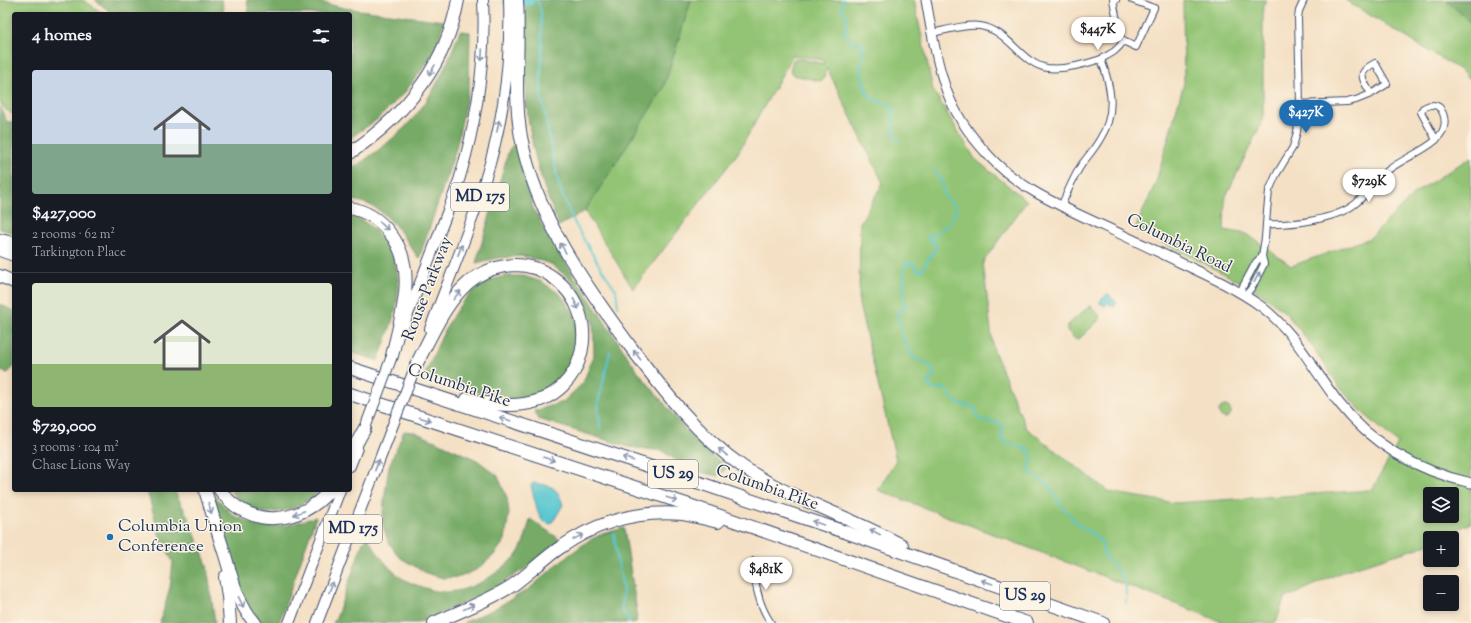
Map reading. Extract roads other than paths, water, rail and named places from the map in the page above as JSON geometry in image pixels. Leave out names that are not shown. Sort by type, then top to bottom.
[{"type":"highway","points":[[517,0],[514,21],[519,120],[525,156],[539,199],[547,219],[569,259],[650,373],[692,423],[715,445],[744,467],[781,489],[859,524],[947,568]]},
{"type":"highway","points":[[352,152],[392,120],[420,89],[439,58],[450,32],[458,4]]},
{"type":"highway","points":[[352,209],[376,219],[385,227],[396,241],[403,255],[405,268],[405,295],[392,356]]},
{"type":"highway","points":[[0,240],[12,243]]},
{"type":"highway","points":[[0,250],[12,254]]},
{"type":"highway","points":[[397,384],[479,402],[502,405],[525,404],[544,398],[553,393],[568,379],[579,361],[584,340],[584,329],[574,300],[559,282],[542,271],[520,265],[510,265],[490,269],[466,284],[449,304],[416,365]]},
{"type":"highway","points":[[0,276],[12,280]]},
{"type":"highway","points":[[352,365],[370,375]]},
{"type":"highway","name":"Columbia Pike","points":[[352,369],[694,481],[1103,623]]},
{"type":"highway","name":"US 29","points":[[354,396],[778,535],[1028,623]]},
{"type":"highway","points":[[352,451],[365,428]]},
{"type":"highway","points":[[206,492],[240,602],[248,616],[255,623]]},
{"type":"highway","points":[[222,492],[233,505],[242,511],[253,515],[276,518],[285,517],[304,511],[328,492]]},
{"type":"highway","points":[[434,623],[479,603],[513,585],[572,540],[596,527],[622,518],[659,514],[684,515],[778,535]]},
{"type":"highway","points":[[216,525],[228,596],[230,623]]},
{"type":"main road","name":"Rouse Parkway","points":[[352,461],[460,178],[479,93],[482,66],[484,16],[483,0]]},
{"type":"main road","name":"Rouse Parkway","points":[[317,623],[471,221],[492,156],[503,97],[514,21],[509,0]]},
{"type":"main road","name":"Columbia Road","points":[[926,0],[939,65],[947,91],[956,111],[979,145],[991,159],[1019,182],[1061,206],[1204,274],[1261,306],[1285,328],[1297,342],[1339,403],[1378,441],[1405,459],[1421,467],[1438,474],[1471,483]]},
{"type":"main road","name":"MD 175","points":[[289,623],[339,492]]},
{"type":"street","points":[[1116,0],[1112,0],[1120,36],[1123,41],[1136,47],[1154,8],[1132,0]]},
{"type":"street","points":[[1242,294],[1252,286],[1264,264],[1262,256],[1269,191],[1293,147],[1299,123],[1298,18],[1299,10],[1304,0]]},
{"type":"street","points":[[932,33],[967,26],[981,26],[998,33],[1011,42],[1027,58],[1046,68],[1064,67],[1101,59],[1115,52],[1121,47],[1123,41]]},
{"type":"street","points":[[1061,206],[1081,166],[1100,140],[1107,126],[1111,110],[1111,94],[1101,59]]},
{"type":"street","points":[[1300,104],[1347,102],[1370,94],[1387,84],[1375,63],[1365,68],[1362,75],[1362,79],[1370,94]]},
{"type":"street","points":[[1266,224],[1289,224],[1330,216],[1347,210],[1358,201],[1387,171],[1423,150],[1436,140],[1443,130],[1444,120],[1441,110],[1436,105],[1432,104],[1423,108],[1421,112],[1436,140]]},
{"type":"street","points":[[754,561],[757,592],[761,605],[771,623]]},
{"type":"water","points":[[1107,294],[1109,294],[1112,299],[1117,302],[1114,307],[1110,305],[1109,302],[1105,306],[1100,303],[1100,301]]},
{"type":"water","points":[[533,483],[553,488],[556,490],[561,499],[563,505],[550,524],[543,521],[538,512],[531,486]]},
{"type":"waterway","points":[[508,0],[529,0]]},
{"type":"waterway","points":[[537,0],[541,11],[541,94],[558,181],[563,197],[575,224],[599,265],[616,290],[618,306]]},
{"type":"waterway","points":[[843,0],[842,11],[847,16],[844,32],[853,44],[863,44],[864,50],[861,73],[866,90],[869,97],[893,107],[894,134],[900,141]]},
{"type":"waterway","points":[[934,169],[943,185],[943,193],[955,206],[956,211],[950,222],[934,236],[930,235],[928,238],[931,241],[936,242],[936,248],[921,271],[917,270],[914,264],[908,262],[904,267],[903,301],[907,307],[898,311],[899,323],[904,340],[916,359],[932,367],[934,375],[928,382],[929,386],[933,389],[944,388],[958,403],[973,407],[976,409],[977,417],[982,421],[998,422],[1003,426],[1001,436],[1004,442],[1029,450],[1032,457],[1029,469],[1031,474],[1047,483],[1064,509],[1080,526],[1092,533],[1100,541],[1103,547],[1104,555],[1114,565],[1123,578],[1126,590],[1126,603]]},
{"type":"waterway","points":[[600,428],[598,403],[610,352]]},
{"type":"waterway","points":[[614,533],[623,588],[622,612],[629,618],[627,623]]},
{"type":"place","name":"Columbia Union Conference","points":[[110,537]]}]
